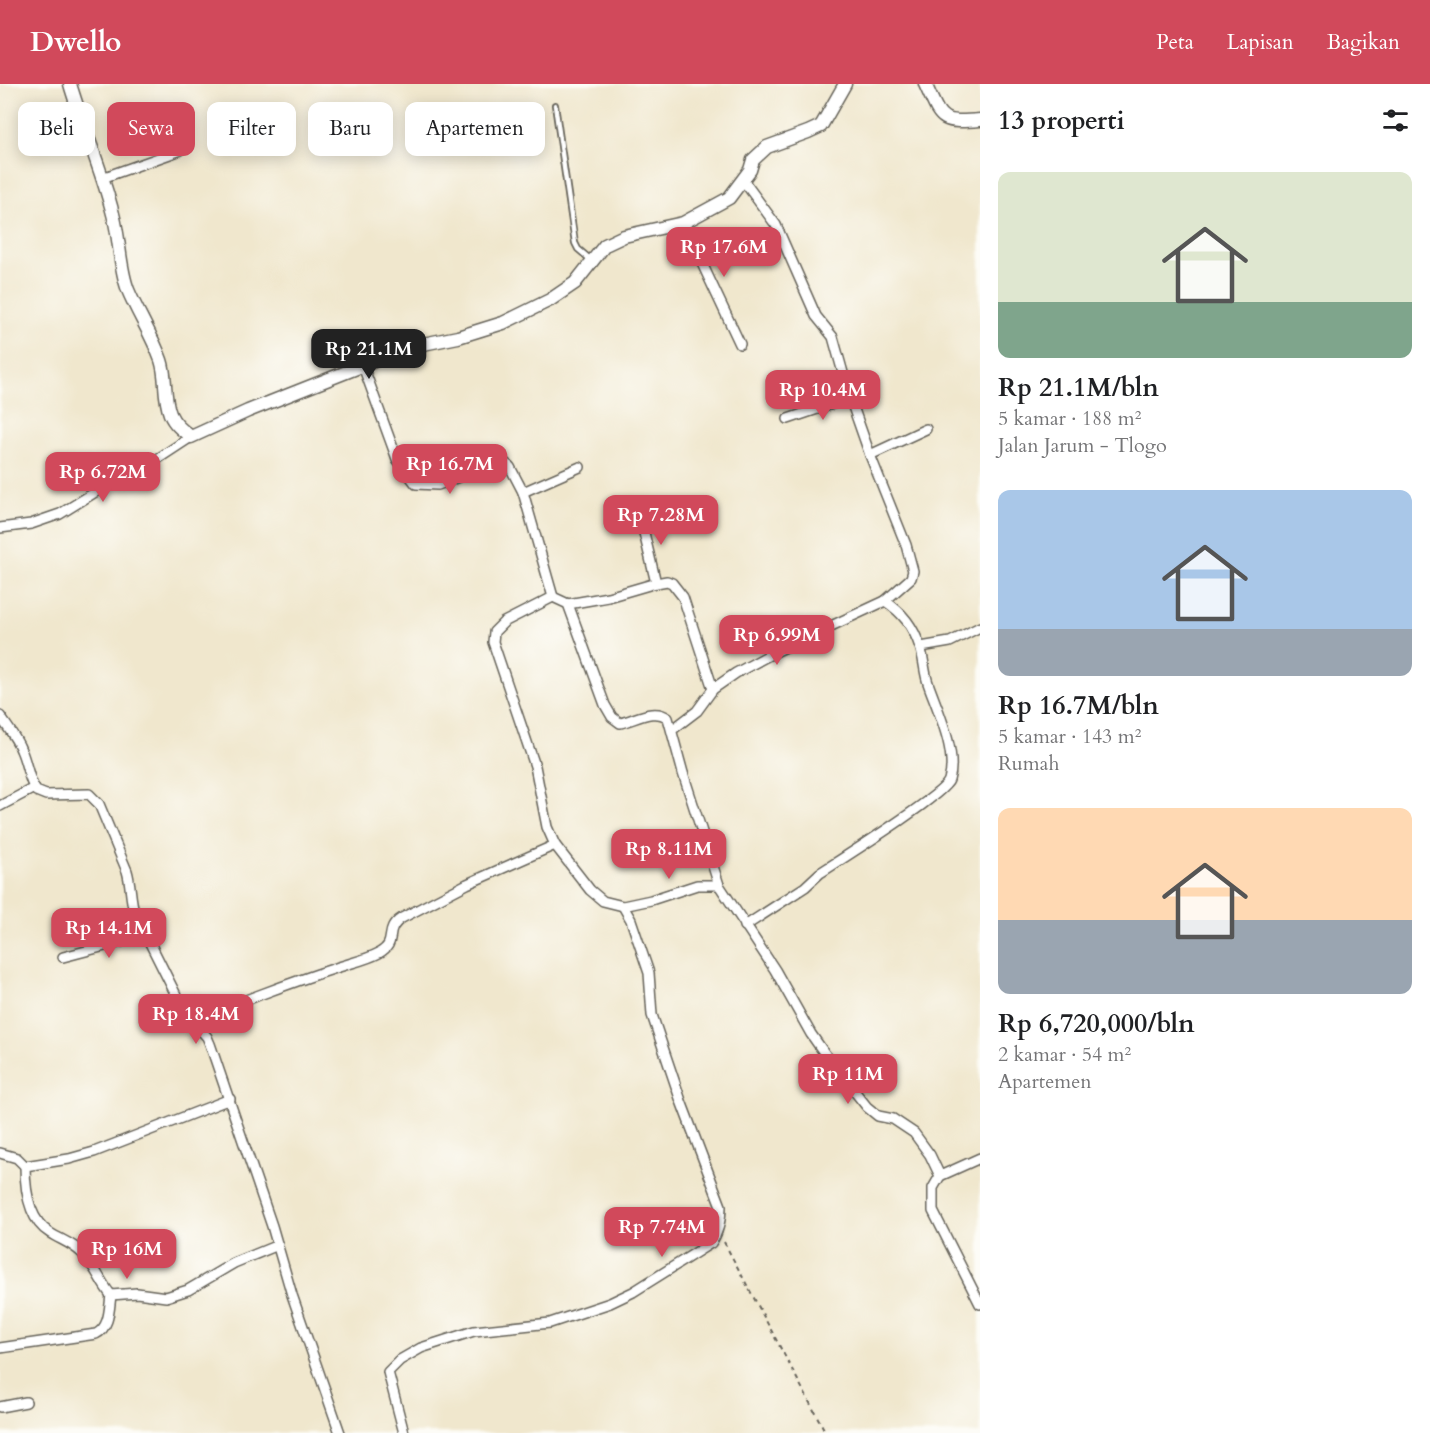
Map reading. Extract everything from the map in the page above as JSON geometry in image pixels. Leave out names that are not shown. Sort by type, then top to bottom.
[{"type":"street","points":[[70,84],[117,227],[128,290],[155,344],[162,364],[170,415],[179,428],[191,437]]},
{"type":"street","points":[[0,528],[31,524],[60,514],[113,481],[159,458],[191,437],[248,411],[423,344],[458,337],[503,323],[559,295],[575,283],[594,262],[605,245],[624,236],[683,223],[729,198],[743,180],[753,160],[767,147],[821,126],[845,84]]},
{"type":"street","points":[[925,84],[937,110],[948,121],[980,120]]},
{"type":"street","points":[[102,178],[164,156]]},
{"type":"street","points":[[672,730],[697,711],[713,688],[773,653],[860,611],[885,602],[911,578],[913,571],[906,545],[850,398],[832,336],[816,316],[776,225],[743,180]]},
{"type":"street","points":[[683,223],[740,344]]},
{"type":"street","points":[[363,366],[397,459],[417,484],[438,485],[496,463],[510,467],[523,492],[553,597],[568,604],[608,597],[656,583],[667,581],[672,583],[680,591],[713,688]]},
{"type":"street","points":[[788,419],[850,398]]},
{"type":"street","points":[[870,455],[926,429]]},
{"type":"street","points":[[523,492],[580,466]]},
{"type":"street","points":[[640,516],[656,583]]},
{"type":"street","points":[[553,597],[504,622],[494,632],[493,642],[535,766],[547,827],[555,845],[590,890],[603,901],[623,906],[651,900],[697,885],[719,885]]},
{"type":"street","points":[[745,926],[805,887],[820,873],[946,787],[951,772],[950,755],[943,724],[927,680],[921,647],[904,615],[885,602]]},
{"type":"street","points":[[568,604],[605,705],[612,717],[620,723],[653,713],[663,714],[668,718],[719,885],[775,970],[811,1034],[867,1107],[878,1116],[893,1119],[914,1133],[930,1155],[940,1176]]},
{"type":"street","points":[[921,647],[950,642],[980,627]]},
{"type":"street","points":[[0,716],[19,745],[36,791],[46,795],[89,794],[99,804],[122,855],[130,880],[130,897],[134,911],[184,1011],[207,1037],[210,1044],[340,1433]]},
{"type":"street","points":[[0,806],[34,788]]},
{"type":"street","points":[[196,1026],[215,1011],[377,955],[391,942],[393,923],[467,884],[555,845]]},
{"type":"street","points":[[404,1433],[388,1372],[400,1360],[420,1348],[474,1331],[550,1323],[610,1303],[633,1292],[711,1243],[721,1221],[721,1206],[681,1101],[652,1015],[649,973],[631,920],[623,906]]},
{"type":"street","points":[[63,957],[147,935]]},
{"type":"street","points":[[25,1166],[69,1159],[94,1152],[230,1099]]},
{"type":"street","points":[[0,1153],[17,1158],[25,1166],[27,1190],[37,1221],[49,1233],[73,1244],[95,1269],[111,1295],[107,1323],[101,1332],[0,1348]]},
{"type":"street","points":[[980,1158],[940,1176],[933,1188],[933,1210],[980,1304]]},
{"type":"street","points":[[111,1295],[137,1293],[166,1297],[188,1290],[234,1263],[278,1245]]},
{"type":"street","points":[[0,1407],[26,1402]]},
{"type":"lane","points":[[555,105],[575,243],[578,249],[594,262]]},
{"type":"path","points":[[717,1229],[826,1433]]}]
